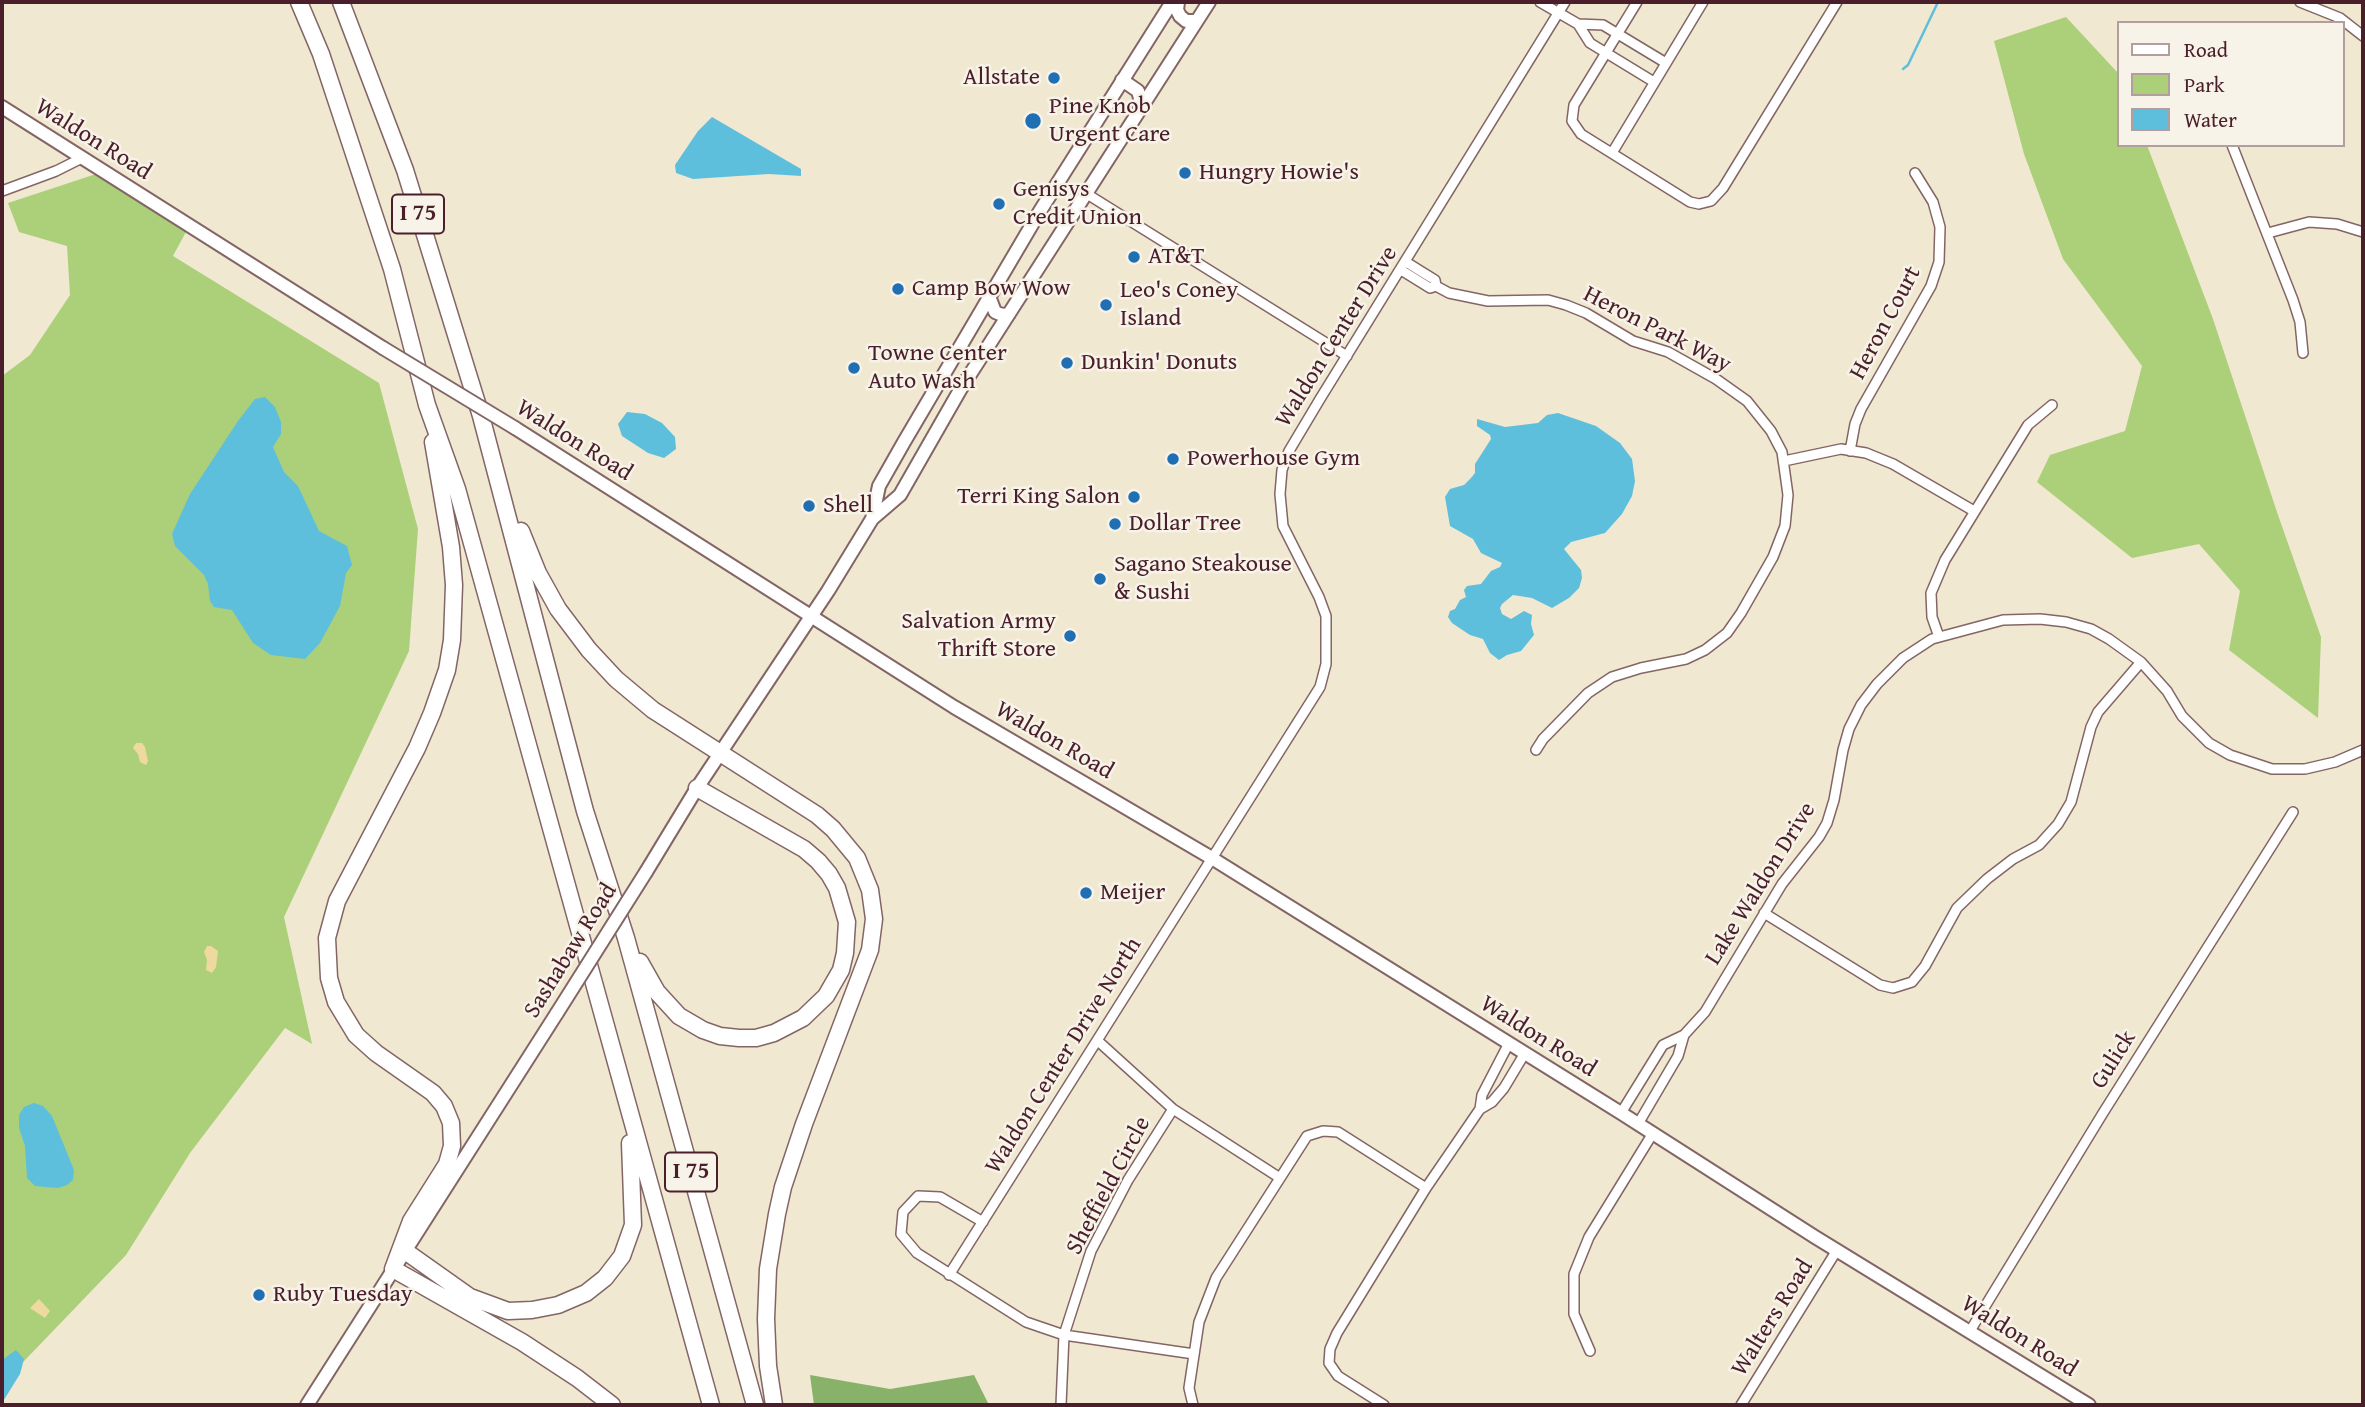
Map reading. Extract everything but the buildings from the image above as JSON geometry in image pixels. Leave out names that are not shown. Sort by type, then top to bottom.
[{"type":"highway","name":"I 75","points":[[299,2],[321,54],[392,269],[427,405],[457,489],[711,1405]]},
{"type":"highway","name":"I 75","points":[[341,2],[405,170],[485,430],[585,811],[626,938],[755,1405]]},
{"type":"highway","points":[[427,405],[451,547],[454,585],[452,640],[447,670],[417,748],[340,894],[330,923],[328,971],[332,990],[348,1024],[370,1049],[433,1093],[444,1106],[451,1123],[453,1139],[449,1158],[411,1221],[393,1269],[522,1342],[612,1405]]},
{"type":"highway","points":[[485,430],[538,573],[558,609],[600,663],[634,696],[719,754],[817,815],[833,829],[857,858],[864,873],[871,897],[874,936],[866,964],[804,1124],[777,1214],[768,1269],[766,1319],[768,1366],[774,1405]]},
{"type":"highway","points":[[626,938],[666,1003],[691,1024],[720,1036],[756,1038],[789,1027],[826,996],[841,970],[845,953],[846,922],[837,888],[829,874],[804,849],[697,788]]},
{"type":"highway","points":[[405,1251],[470,1297],[508,1311],[558,1306],[586,1293],[605,1278],[622,1256],[633,1225],[632,1160],[624,1092]]},
{"type":"street","name":"Sashabaw Road","points":[[872,519],[879,486],[904,442],[989,296],[1172,2]]},
{"type":"street","points":[[1178,2],[1177,10],[1180,16],[1196,22]]},
{"type":"street","name":"Sashabaw Road","points":[[307,1405],[697,788],[812,616],[872,519],[900,495],[960,390],[1209,2]]},
{"type":"street","points":[[1540,2],[1578,24],[1588,41],[1654,82]]},
{"type":"street","name":"Waldon Center Drive","points":[[1210,857],[1303,718],[1320,687],[1326,664],[1326,616],[1283,526],[1279,494],[1282,470],[1289,451],[1565,2]]},
{"type":"street","points":[[1637,2],[1574,105],[1571,116],[1577,130],[1690,202],[1703,204],[1711,201],[1723,188],[1837,2]]},
{"type":"street","points":[[1612,153],[1703,2]]},
{"type":"street","points":[[2300,2],[2344,21]]},
{"type":"street","points":[[2344,21],[2363,36]]},
{"type":"street","points":[[1578,24],[1598,23],[1665,63]]},
{"type":"street","points":[[1122,80],[1138,91],[1139,111]]},
{"type":"street","name":"Waldon Road","points":[[2,107],[954,707],[1210,857],[2089,1405]]},
{"type":"street","points":[[2233,147],[2300,322],[2303,353]]},
{"type":"street","points":[[2,191],[56,171],[82,158]]},
{"type":"street","name":"Heron Court","points":[[1850,451],[1861,409],[1931,286],[1939,262],[1940,227],[1933,202],[1915,173]]},
{"type":"street","points":[[1087,194],[1348,356]]},
{"type":"street","points":[[2268,233],[2309,222],[2337,223],[2363,232]]},
{"type":"street","name":"Heron Park Way","points":[[1404,265],[1435,280],[1436,286],[1449,293],[1488,300],[1548,300],[1566,305],[1586,313],[1633,341],[1668,352],[1716,379],[1747,401],[1771,431],[1782,452],[1788,495],[1785,526],[1773,557],[1727,633],[1706,650],[1686,659],[1612,677],[1588,693],[1543,739],[1536,750]]},
{"type":"street","points":[[989,296],[995,312],[1002,316],[1009,314]]},
{"type":"street","points":[[1939,637],[1932,617],[1931,593],[1945,560],[2028,425],[2052,405]]},
{"type":"street","points":[[904,442],[924,453]]},
{"type":"street","points":[[1784,461],[1831,450],[1866,453],[1894,464],[1974,511]]},
{"type":"street","name":"Lake Waldon Drive","points":[[1621,1113],[1663,1045],[1684,1035],[1705,1012],[1782,884],[1819,837],[1827,823],[1834,800],[1849,729],[1861,705],[1903,658],[1939,637],[2003,620],[2040,619],[2066,622],[2091,629],[2141,662],[2167,691],[2182,716],[2209,743],[2251,764],[2272,769],[2305,769],[2335,762],[2363,750]]},
{"type":"street","points":[[1764,913],[1880,985],[1893,988],[1912,982],[1925,966],[1957,908],[2013,859],[2039,845],[2058,824],[2071,802],[2091,727],[2098,712],[2141,662]]},
{"type":"street","name":"Gulick","points":[[1970,1331],[2103,1113],[2293,812]]},
{"type":"street","name":"Waldon Center Drive North","points":[[949,1275],[1098,1041],[1210,857]]},
{"type":"street","name":"Lake Waldon Drive","points":[[1638,1124],[1678,1056],[1684,1035]]},
{"type":"street","points":[[1098,1041],[1173,1109],[1280,1178]]},
{"type":"street","points":[[1480,1109],[1482,1095],[1509,1044]]},
{"type":"street","points":[[1384,1405],[1338,1376],[1329,1363],[1329,1349],[1336,1333],[1426,1188],[1480,1109],[1492,1102],[1504,1088],[1525,1054]]},
{"type":"street","name":"Sheffield Circle","points":[[1061,1405],[1064,1335],[1091,1251],[1128,1180],[1173,1109]]},
{"type":"street","points":[[1193,1405],[1189,1388],[1199,1322],[1216,1278],[1307,1136],[1323,1131],[1338,1132],[1426,1188]]},
{"type":"street","points":[[1590,1351],[1574,1314],[1574,1274],[1589,1237],[1653,1133]]},
{"type":"street","points":[[983,1222],[940,1197],[918,1196],[903,1212],[901,1234],[917,1253],[1026,1322],[1064,1335],[1195,1354]]},
{"type":"street","name":"Walters Road","points":[[1741,1405],[1837,1250]]},
{"type":"green space","points":[[2066,17],[2116,71],[2116,147],[2148,147],[2213,319],[2321,637],[2318,718],[2229,650],[2240,591],[2199,544],[2132,558],[2037,482],[2050,455],[2125,431],[2142,366],[2063,259],[2024,154],[1994,41]]},
{"type":"green space","points":[[96,174],[187,230],[173,256],[379,383],[418,529],[409,651],[284,917],[312,1044],[285,1028],[190,1153],[126,1255],[2,1384],[2,376],[30,355],[70,295],[67,246],[19,232],[8,203]]},
{"type":"green space","points":[[810,1375],[890,1389],[974,1375],[989,1405],[814,1405]]},
{"type":"sand","points":[[136,743],[142,743],[145,747],[148,761],[146,765],[140,762],[133,748]]},
{"type":"sand","points":[[207,946],[218,951],[216,967],[212,973],[206,970],[204,952]]},
{"type":"sand","points":[[39,1299],[50,1311],[45,1318],[30,1308]]},
{"type":"water","points":[[712,117],[801,169],[801,176],[769,174],[693,179],[676,173],[675,165],[698,131]]},
{"type":"water","points":[[265,397],[275,407],[281,422],[281,434],[273,447],[284,472],[298,486],[319,531],[347,546],[352,565],[346,573],[340,606],[320,643],[305,659],[271,655],[253,643],[232,610],[214,607],[204,575],[175,546],[172,534],[190,494],[238,421],[255,399]]},
{"type":"water","points":[[627,412],[645,414],[662,423],[675,437],[676,449],[664,458],[648,453],[622,436],[618,424]]},
{"type":"water","points":[[1558,413],[1596,426],[1620,443],[1632,459],[1635,481],[1632,496],[1622,514],[1605,533],[1571,542],[1564,549],[1581,570],[1582,578],[1579,588],[1569,598],[1552,608],[1532,598],[1513,595],[1502,604],[1502,614],[1511,619],[1524,611],[1532,615],[1534,635],[1521,651],[1499,660],[1490,653],[1483,639],[1470,635],[1452,623],[1448,617],[1450,611],[1466,597],[1464,590],[1467,586],[1481,584],[1491,571],[1502,563],[1481,553],[1473,539],[1450,526],[1445,497],[1450,489],[1464,485],[1475,473],[1475,464],[1491,439],[1490,435],[1477,426],[1477,419],[1505,427],[1538,423],[1547,415]]},
{"type":"water","points":[[34,1103],[43,1106],[52,1116],[74,1170],[73,1180],[67,1185],[58,1188],[35,1186],[27,1178],[19,1115],[24,1107]]},
{"type":"water","points":[[16,1350],[24,1359],[20,1374],[2,1403],[2,1360]]},
{"type":"waterway","points":[[1903,69],[1908,65],[1938,2]]},
{"type":"place","name":"Allstate","points":[[1054,78]]},
{"type":"place","name":"Pine Knob Urgent Care","points":[[1033,121]]},
{"type":"place","name":"Hungry Howie's","points":[[1185,173]]},
{"type":"place","name":"Genisys Credit Union","points":[[999,204]]},
{"type":"place","name":"AT&T","points":[[1134,257]]},
{"type":"place","name":"Camp Bow Wow","points":[[898,289]]},
{"type":"place","name":"Leo's Coney Island","points":[[1106,305]]},
{"type":"place","name":"Dunkin' Donuts","points":[[1067,363]]},
{"type":"place","name":"Towne Center Auto Wash","points":[[854,368]]},
{"type":"place","name":"Powerhouse Gym","points":[[1173,459]]},
{"type":"place","name":"Terri King Salon","points":[[1134,497]]},
{"type":"place","name":"Shell","points":[[809,506]]},
{"type":"place","name":"Dollar Tree","points":[[1115,524]]},
{"type":"place","name":"Sagano Steakouse & Sushi","points":[[1100,579]]},
{"type":"place","name":"Salvation Army Thrift Store","points":[[1070,636]]},
{"type":"place","name":"Meijer","points":[[1086,893]]},
{"type":"place","name":"Ruby Tuesday","points":[[259,1295]]}]
